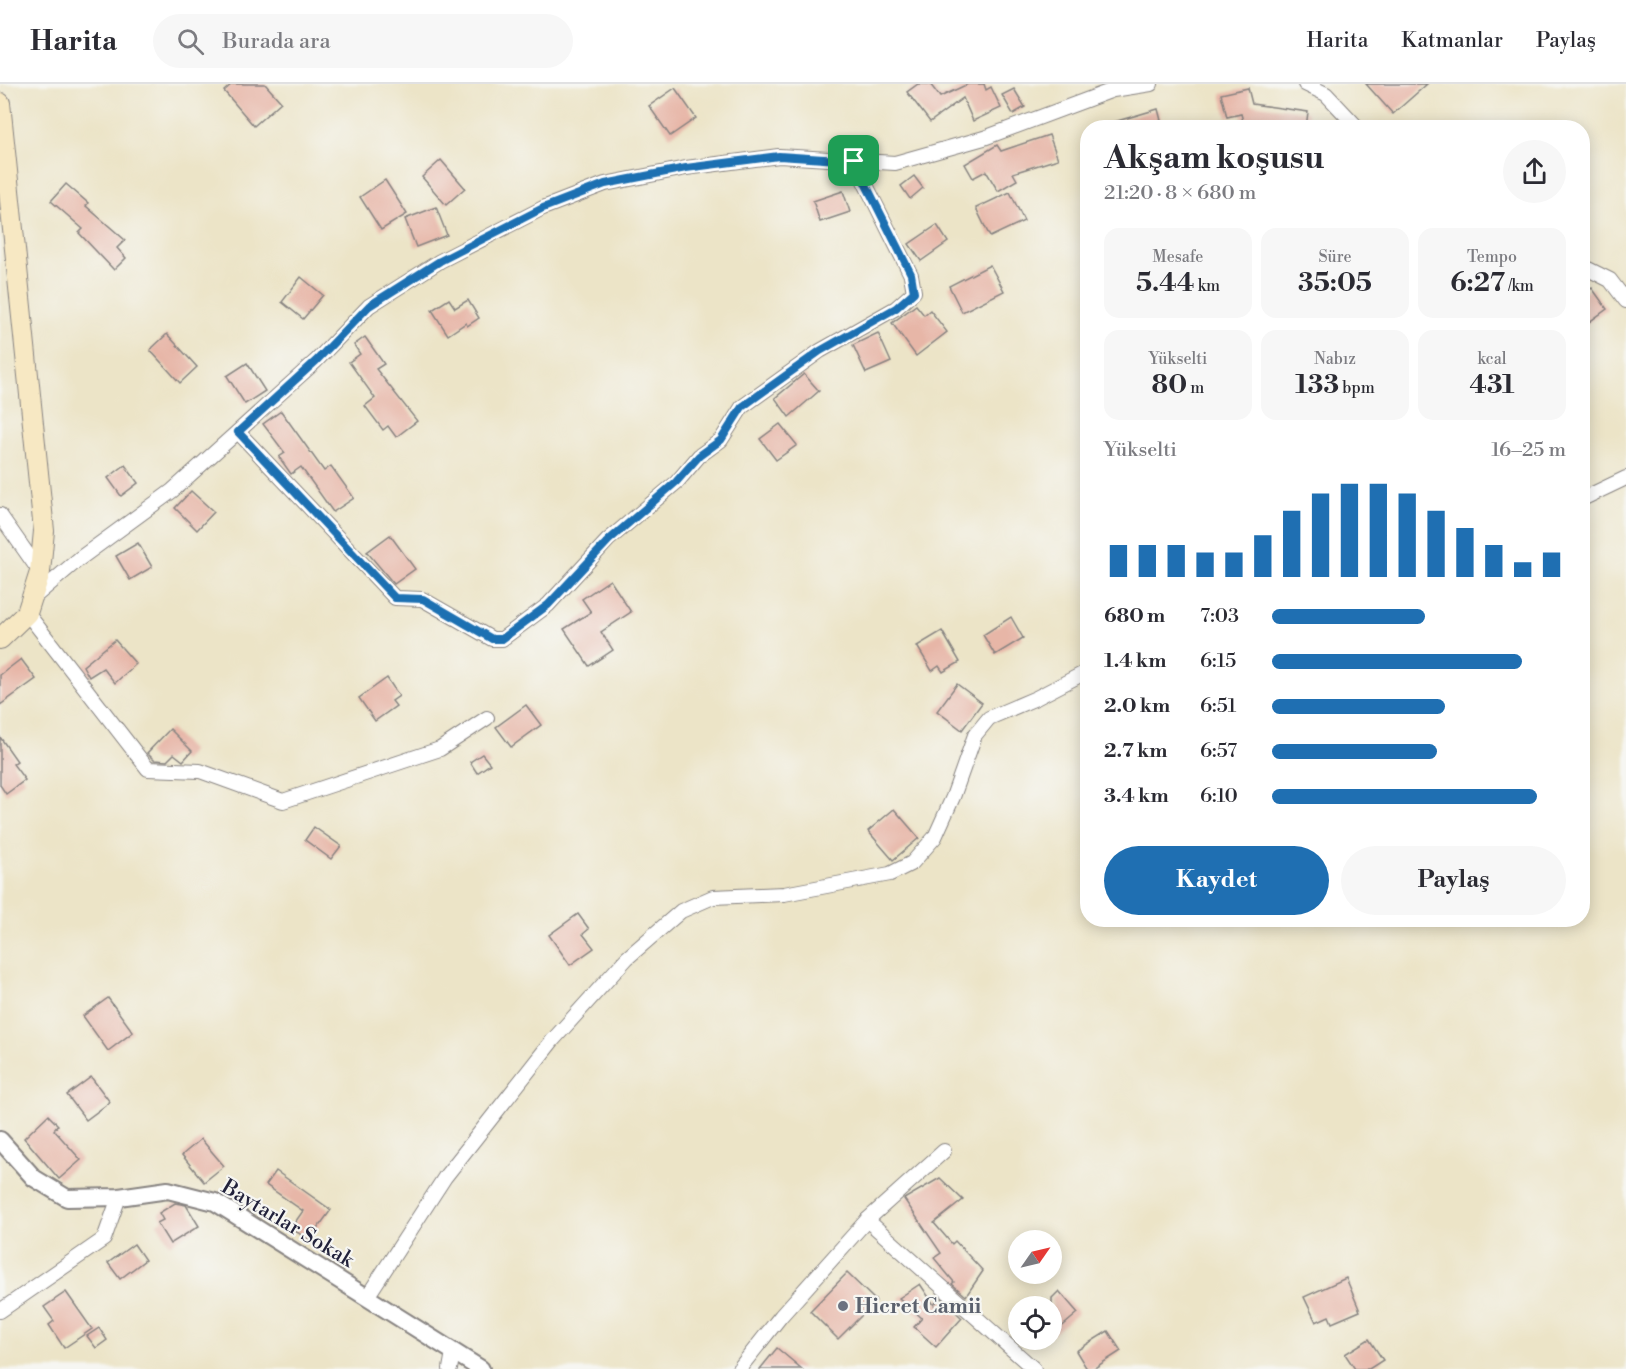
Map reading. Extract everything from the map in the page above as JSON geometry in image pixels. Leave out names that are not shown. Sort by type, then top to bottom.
[{"type":"main road","points":[[0,103],[44,531],[40,572],[29,606],[0,639]]},
{"type":"street","points":[[487,718],[440,749],[283,801],[200,771],[148,769],[29,606],[79,560],[172,491],[316,361],[369,306],[440,261],[543,208],[605,184],[686,168],[779,156],[895,163],[984,138],[1111,87],[1151,84]]},
{"type":"street","points":[[1305,84],[1326,94],[1350,120]]},
{"type":"street","points":[[238,432],[395,598],[423,599],[492,639],[502,639],[548,605],[609,540],[676,482],[699,456],[721,440],[742,407],[820,351],[896,308],[914,292],[911,274],[854,161]]},
{"type":"street","points":[[1590,270],[1610,280],[1626,301]]},
{"type":"street","points":[[1590,495],[1626,478]]},
{"type":"street","points":[[0,515],[40,572]]},
{"type":"street","points":[[367,1298],[452,1167],[552,1041],[636,950],[681,911],[713,897],[794,893],[890,874],[912,863],[934,837],[953,797],[975,735],[990,718],[1080,675]]},
{"type":"street","name":"Baytarlar Sokak","points":[[0,1140],[34,1178],[68,1198],[119,1197],[168,1190],[215,1202],[481,1369]]},
{"type":"street","points":[[739,1369],[781,1316],[867,1220],[944,1151]]},
{"type":"street","points":[[0,1311],[104,1239],[119,1197]]},
{"type":"street","points":[[867,1220],[1034,1369]]},
{"type":"street","points":[[450,1369],[453,1352]]},
{"type":"building","points":[[232,84],[265,84],[281,102],[254,126],[224,91]]},
{"type":"building","points":[[918,84],[930,84],[940,97],[968,84],[984,84],[986,90],[991,87],[1001,108],[973,121],[963,98],[930,122],[907,92]]},
{"type":"building","points":[[1366,84],[1427,84],[1393,114]]},
{"type":"building","points":[[675,88],[696,118],[670,136],[649,106]]},
{"type":"building","points":[[1248,88],[1252,104],[1308,112],[1307,120],[1243,120],[1241,114],[1227,117],[1221,94]]},
{"type":"building","points":[[1014,89],[1025,107],[1013,114],[1002,95]]},
{"type":"building","points":[[1158,109],[1161,120],[1121,120]]},
{"type":"building","points":[[1049,135],[1058,159],[1013,173],[1017,180],[998,191],[986,171],[973,178],[965,164],[997,145],[1001,151]]},
{"type":"building","points":[[441,160],[465,188],[446,205],[422,177]]},
{"type":"building","points":[[914,176],[923,188],[910,199],[901,186]]},
{"type":"building","points":[[385,180],[407,214],[381,230],[360,197]]},
{"type":"building","points":[[66,184],[88,203],[86,206],[125,240],[117,248],[126,258],[114,270],[79,233],[83,229],[51,201]]},
{"type":"building","points":[[843,191],[850,212],[820,222],[813,201]]},
{"type":"building","points":[[1010,192],[1024,221],[990,237],[976,208]]},
{"type":"building","points":[[436,207],[447,235],[416,247],[405,219]]},
{"type":"building","points":[[937,225],[948,242],[921,261],[909,244]]},
{"type":"building","points":[[990,265],[1004,291],[962,312],[949,286]]},
{"type":"building","points":[[301,277],[323,295],[303,319],[282,302]]},
{"type":"building","points":[[1592,288],[1607,309],[1590,321],[1590,289]]},
{"type":"building","points":[[449,299],[455,308],[468,300],[479,318],[467,326],[466,323],[448,335],[432,310]]},
{"type":"building","points":[[916,305],[924,315],[930,310],[947,332],[916,356],[892,323]]},
{"type":"building","points":[[878,333],[891,362],[866,373],[853,345]]},
{"type":"building","points":[[167,334],[197,367],[180,383],[150,350]]},
{"type":"building","points":[[365,337],[384,364],[376,369],[417,421],[396,437],[388,426],[383,430],[365,406],[375,398],[349,362],[360,354],[354,345]]},
{"type":"building","points":[[247,363],[265,391],[245,404],[227,376]]},
{"type":"building","points":[[804,374],[819,391],[789,417],[775,398]]},
{"type":"building","points":[[281,411],[324,471],[331,466],[354,498],[333,512],[301,467],[291,474],[279,457],[285,453],[263,424]]},
{"type":"building","points":[[780,424],[797,445],[776,460],[760,439]]},
{"type":"building","points":[[125,465],[138,483],[121,496],[108,478]]},
{"type":"building","points":[[191,491],[214,512],[197,530],[175,508]]},
{"type":"building","points":[[390,535],[415,569],[394,584],[367,552]]},
{"type":"building","points":[[138,543],[152,567],[130,580],[116,556]]},
{"type":"building","points":[[610,580],[631,612],[601,632],[613,650],[589,666],[564,629],[591,612],[582,599]]},
{"type":"building","points":[[1011,617],[1023,638],[995,655],[983,635]]},
{"type":"building","points":[[942,631],[960,662],[943,672],[939,666],[932,671],[917,646]]},
{"type":"building","points":[[115,640],[136,664],[115,683],[103,668],[89,677],[83,666]]},
{"type":"building","points":[[21,659],[36,679],[0,705],[0,675]]},
{"type":"building","points":[[387,678],[399,696],[392,701],[396,706],[375,721],[359,698]]},
{"type":"building","points":[[957,684],[982,703],[962,730],[937,711]]},
{"type":"building","points":[[526,705],[541,725],[511,747],[496,727]]},
{"type":"building","points":[[170,729],[192,751],[183,761],[174,754],[167,761],[154,760],[147,753]]},
{"type":"building","points":[[0,737],[17,761],[13,764],[25,780],[6,794],[0,785]]},
{"type":"building","points":[[482,754],[490,764],[477,773],[470,762]]},
{"type":"building","points":[[894,809],[919,838],[893,860],[868,831]]},
{"type":"building","points":[[314,827],[341,846],[331,859],[305,840]]},
{"type":"building","points":[[578,914],[589,929],[583,934],[594,948],[570,965],[549,935]]},
{"type":"building","points":[[108,998],[133,1032],[108,1051],[83,1016]]},
{"type":"building","points":[[91,1077],[110,1102],[86,1120],[67,1095]]},
{"type":"building","points":[[48,1115],[58,1125],[54,1130],[81,1160],[59,1179],[24,1138]]},
{"type":"building","points":[[201,1139],[224,1166],[204,1182],[182,1155]]},
{"type":"building","points":[[276,1171],[331,1210],[309,1240],[291,1228],[303,1211],[266,1185]]},
{"type":"building","points":[[940,1178],[963,1200],[934,1223],[952,1244],[955,1241],[983,1271],[966,1296],[952,1284],[954,1282],[934,1258],[941,1253],[904,1199]]},
{"type":"building","points":[[175,1203],[186,1205],[199,1226],[170,1244],[157,1223],[163,1220],[159,1213]]},
{"type":"building","points":[[134,1244],[145,1260],[120,1279],[108,1263]]},
{"type":"building","name":"Hicret Camii","points":[[847,1273],[876,1301],[838,1339],[810,1311]]},
{"type":"building","points":[[1346,1278],[1360,1311],[1332,1323],[1329,1316],[1316,1322],[1304,1297]]},
{"type":"building","points":[[920,1284],[934,1305],[940,1297],[962,1318],[936,1347],[914,1327],[922,1318],[899,1298]]},
{"type":"building","points":[[1059,1291],[1078,1313],[1062,1327],[1062,1296],[1054,1296]]},
{"type":"building","points":[[66,1292],[92,1329],[64,1348],[49,1325],[54,1321],[44,1307]]},
{"type":"building","points":[[99,1328],[107,1340],[96,1348],[87,1336]]},
{"type":"building","points":[[1108,1331],[1121,1351],[1093,1369],[1087,1369],[1076,1351]]},
{"type":"building","points":[[1369,1339],[1383,1360],[1369,1369],[1355,1369],[1345,1354]]},
{"type":"building","points":[[777,1348],[802,1369],[760,1369]]},
{"type":"place","name":"Hicret Camii","points":[[843,1306]]},
{"type":"route","points":[[779,156],[854,161],[911,274],[914,292],[896,308],[820,351],[742,407],[721,440],[699,456],[676,482],[609,540],[548,605],[502,639],[492,639],[423,599],[395,598],[238,432],[316,361],[369,306],[440,261],[543,208],[605,184],[686,168],[779,156]]}]
